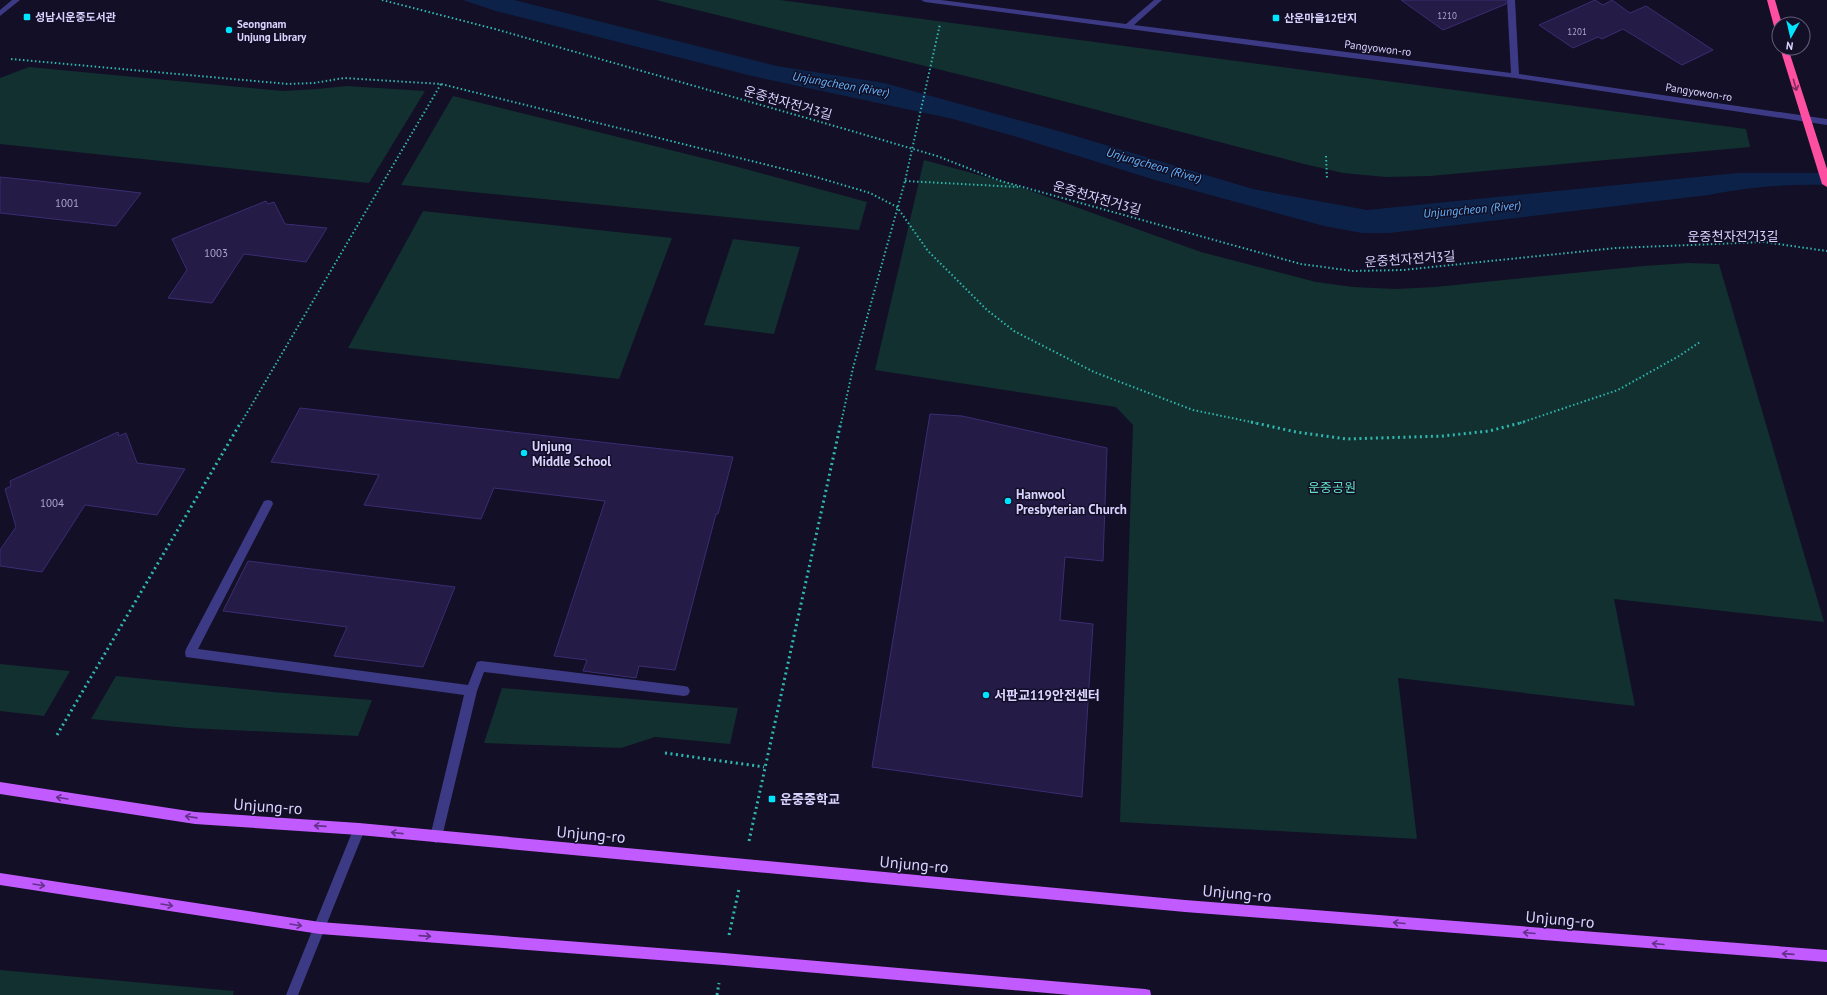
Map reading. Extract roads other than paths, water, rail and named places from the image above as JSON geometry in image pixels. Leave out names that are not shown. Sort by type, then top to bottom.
[{"type":"highway","points":[[1771,0],[1775,16]]},
{"type":"highway","points":[[1787,56],[1827,184]]},
{"type":"main road","name":"Unjung-ro","points":[[0,788],[195,818],[359,829],[1184,906],[1827,956]]},
{"type":"main road","points":[[0,879],[320,928],[732,959],[1145,995]]},
{"type":"street","points":[[0,14],[16,0]]},
{"type":"street","name":"Pangyowon-ro","points":[[925,0],[1294,49],[1515,76],[1827,122]]},
{"type":"street","points":[[1129,26],[1158,0]]},
{"type":"street","points":[[1511,0],[1515,76]]},
{"type":"street","points":[[268,504],[190,654],[472,690]]},
{"type":"street","points":[[436,837],[472,690],[481,666],[684,691]]},
{"type":"street","points":[[292,995],[359,829]]},
{"type":"water","name":"Unjungcheon (River)","points":[[463,0],[514,0],[777,66],[884,83],[1062,132],[1253,189],[1367,210],[1737,173],[1827,173],[1827,185],[1797,185],[1753,188],[1708,195],[1390,233],[1362,233],[1324,226],[1155,180],[1017,137],[953,119],[752,76],[496,11]]},
{"type":"place","name":"성남시운중도서관","points":[[27,17]]},
{"type":"place","name":"산운마을12단지","points":[[1276,18]]},
{"type":"place","name":"Seongnam Unjung Library","points":[[229,30]]},
{"type":"place","name":"Unjung Middle School","points":[[524,453]]},
{"type":"place","name":"Hanwool Presbyterian Church","points":[[1008,501]]},
{"type":"place","name":"서판교119안전센터","points":[[986,695]]},
{"type":"place","name":"운중중학교","points":[[772,799]]},
{"type":"park label","name":"운중공원","points":[[1332,487]]}]
